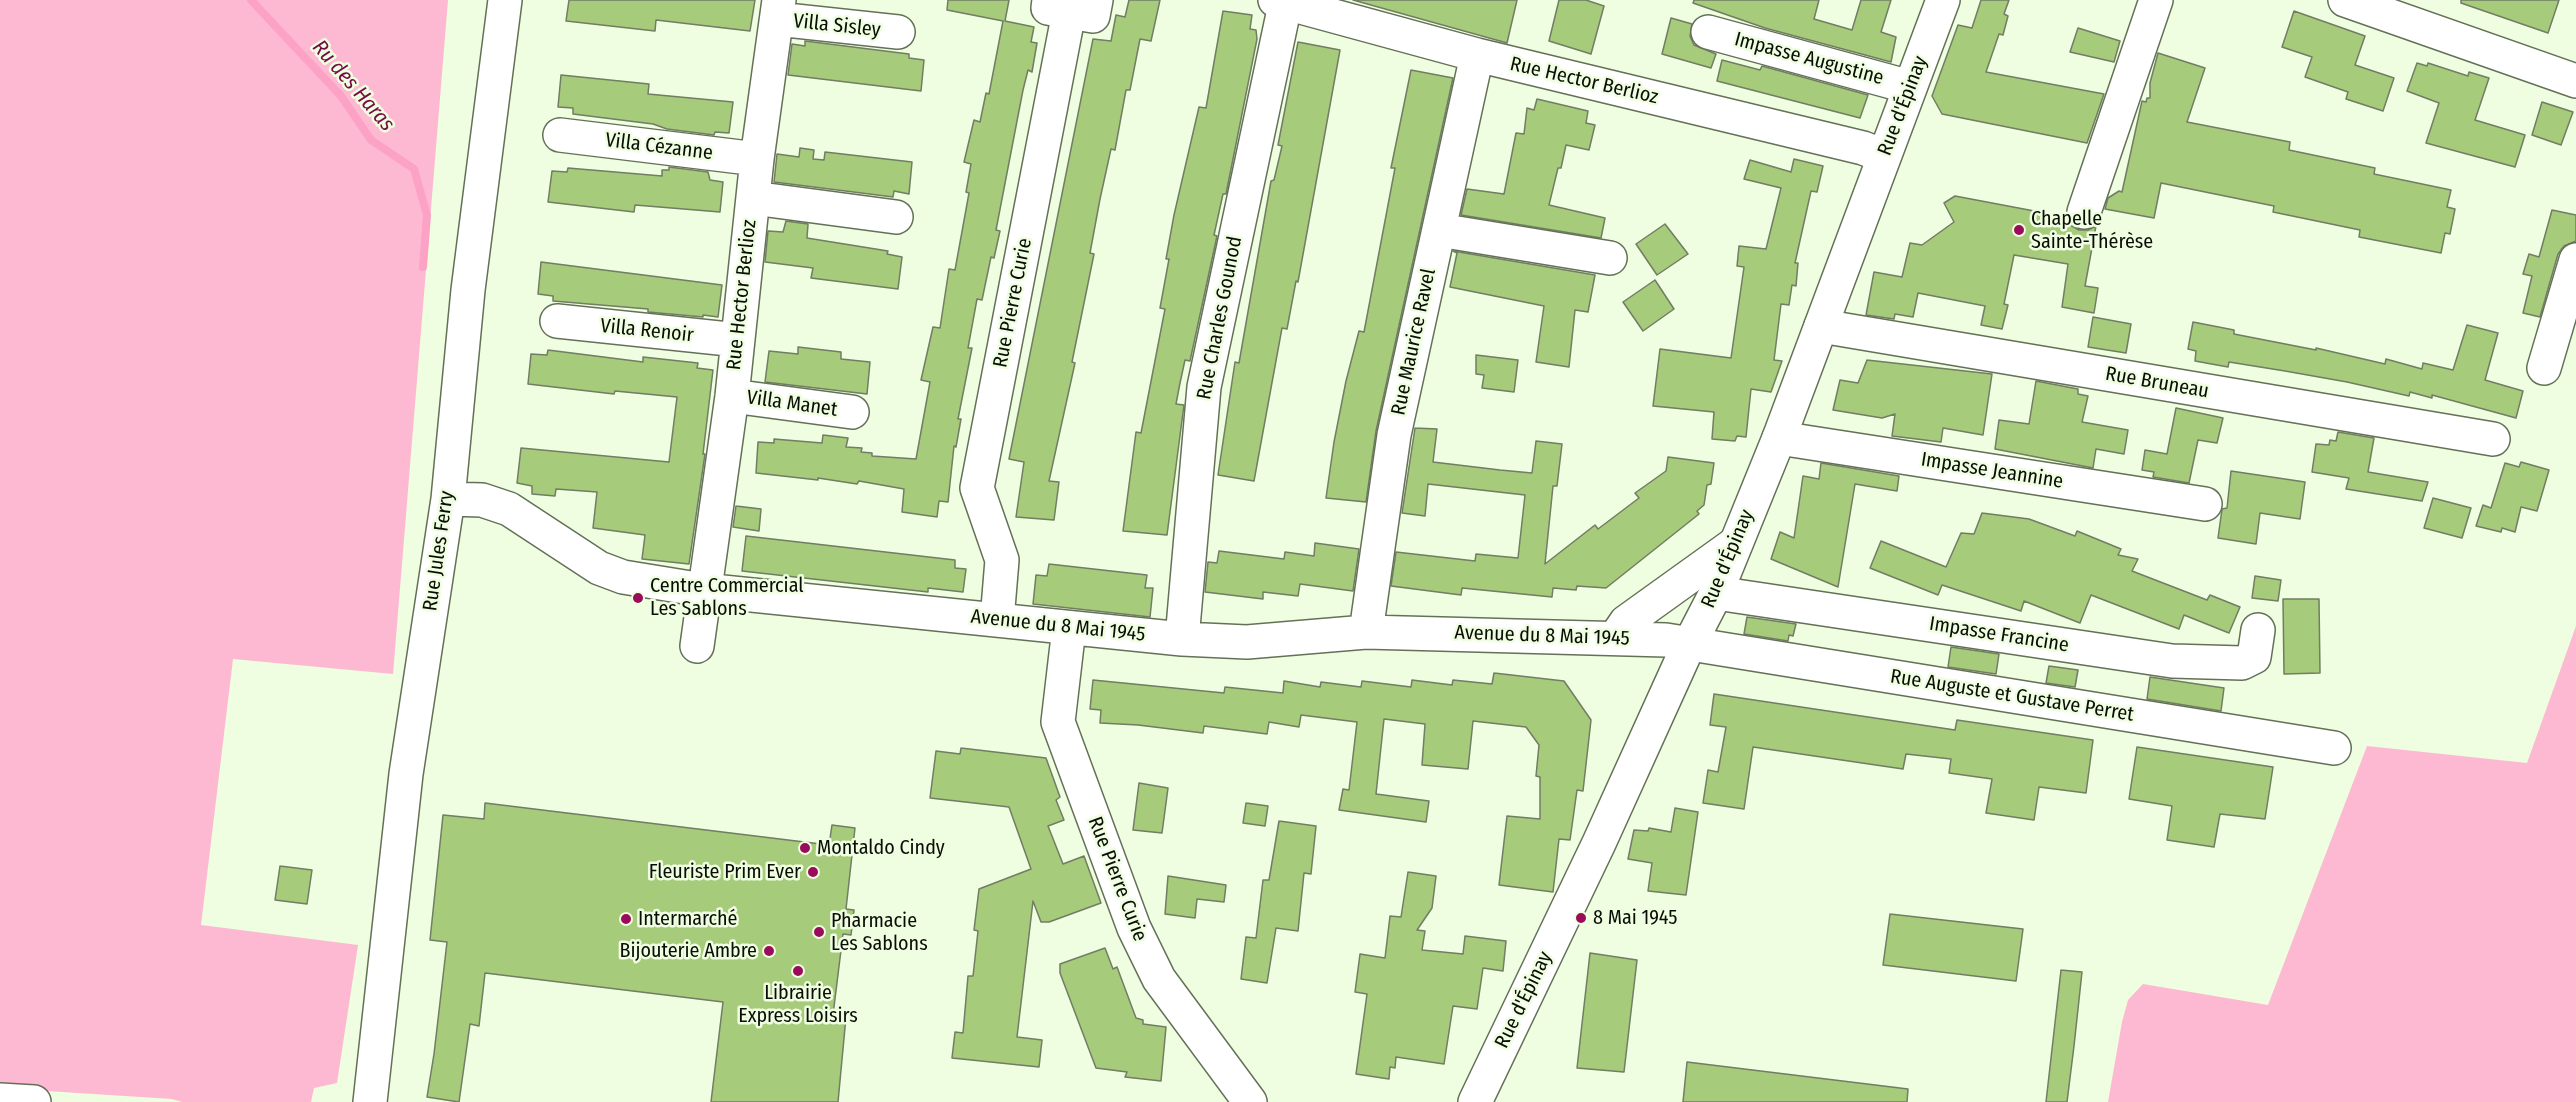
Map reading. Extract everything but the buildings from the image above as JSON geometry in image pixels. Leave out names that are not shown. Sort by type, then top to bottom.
[{"type":"street","name":"Rue Jules Ferry","points":[[370,1102],[406,774],[448,499],[468,290],[505,0]]},
{"type":"street","name":"Rue d'Épinay","points":[[1475,1102],[1599,843],[1689,644],[1716,593],[1779,438],[1943,0]]},
{"type":"street","points":[[2084,212],[2156,0]]},
{"type":"street","points":[[2345,0],[2576,81]]},
{"type":"street","name":"Rue Hector Berlioz","points":[[1282,1],[1477,55],[1863,148],[1884,156]]},
{"type":"street","name":"Rue Charles Gounod","points":[[1182,639],[1204,387],[1282,1]]},
{"type":"street","name":"Rue Pierre Curie","points":[[997,620],[1002,560],[977,488],[1071,4]]},
{"type":"street","name":"Rue Hector Berlioz","points":[[697,646],[703,590],[732,396],[757,159],[778,10]]},
{"type":"street","name":"Villa Sisley","points":[[778,10],[898,32]]},
{"type":"street","name":"Impasse Augustine","points":[[1708,32],[1910,87]]},
{"type":"street","name":"Rue Maurice Ravel","points":[[1366,632],[1394,435],[1477,55]]},
{"type":"street","name":"Villa Cézanne","points":[[560,135],[757,159]]},
{"type":"street","points":[[753,198],[896,217]]},
{"type":"street","points":[[1439,230],[1610,258]]},
{"type":"street","points":[[2544,368],[2576,260]]},
{"type":"street","name":"Villa Renoir","points":[[557,321],[738,340]]},
{"type":"street","name":"Rue Bruneau","points":[[1821,326],[2493,439]]},
{"type":"street","name":"Villa Manet","points":[[732,396],[852,412]]},
{"type":"street","name":"Impasse Jeannine","points":[[1779,438],[2205,504]]},
{"type":"street","name":"Avenue du 8 Mai 1945","points":[[448,499],[482,500],[509,509],[599,568],[624,577],[703,590],[1182,639],[1247,642],[1366,632],[1616,638],[1666,640],[1689,644]]},
{"type":"street","points":[[1616,638],[1626,622],[1737,543]]},
{"type":"street","name":"Impasse Francine","points":[[1716,593],[2172,661],[2242,663],[2254,657],[2258,630]]},
{"type":"street","name":"Rue Pierre Curie","points":[[1070,628],[1058,722],[1134,928],[1159,979],[1250,1102]]},
{"type":"street","name":"Rue Auguste et Gustave Perret","points":[[1689,644],[2334,748]]},
{"type":"street","points":[[0,1100],[34,1102]]},
{"type":"shaded area","points":[[0,0],[448,0],[393,674],[233,659],[201,925],[358,945],[337,1083],[314,1088],[311,1102],[182,1102],[172,1099],[0,1088]]},
{"type":"shaded area","points":[[2576,626],[2576,1102],[2108,1102],[2128,1000],[2143,984],[2268,1005],[2367,746],[2527,763]]},
{"type":"waterway","name":"Ru des Haras","points":[[251,0],[341,96],[371,140],[414,169],[427,215],[423,267]]},
{"type":"place","name":"Chapelle Sainte-Thérèse","points":[[2019,230]]},
{"type":"place","name":"Centre Commercial Les Sablons","points":[[638,598]]},
{"type":"place","name":"Montaldo Cindy","points":[[805,848]]},
{"type":"place","name":"Fleuriste Prim Ever","points":[[813,872]]},
{"type":"place","name":"8 Mai 1945","points":[[1581,918]]},
{"type":"place","name":"Intermarché","points":[[626,919]]},
{"type":"place","name":"Pharmacie Les Sablons","points":[[819,932]]},
{"type":"place","name":"Bijouterie Ambre","points":[[769,951]]},
{"type":"place","name":"Librairie Express Loisirs","points":[[798,971]]}]
